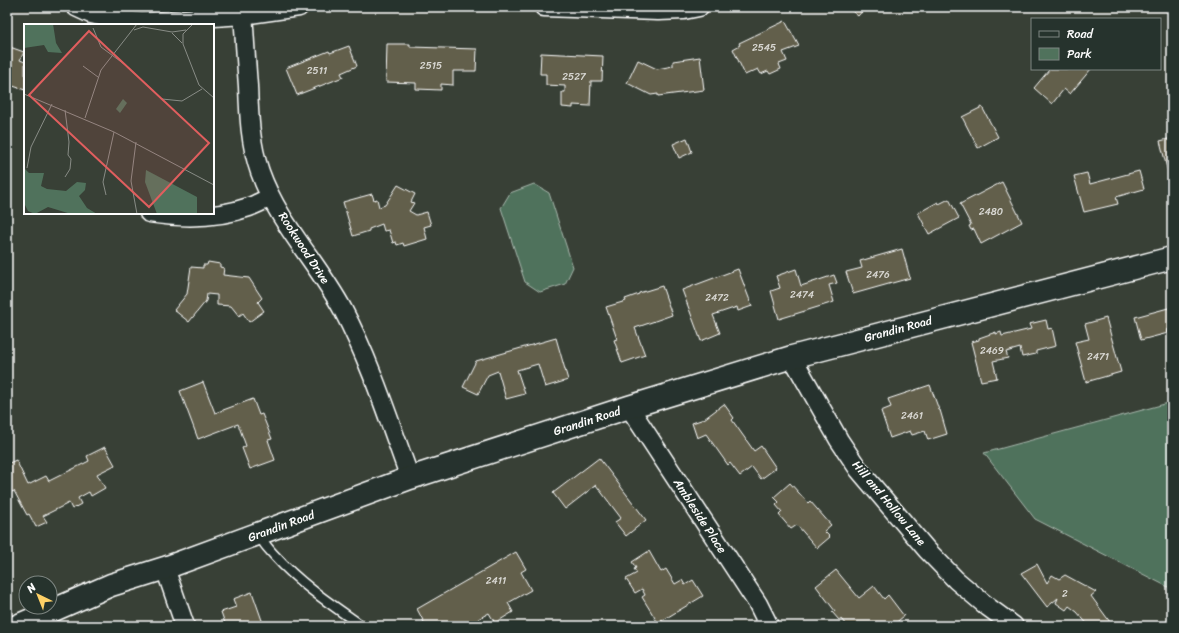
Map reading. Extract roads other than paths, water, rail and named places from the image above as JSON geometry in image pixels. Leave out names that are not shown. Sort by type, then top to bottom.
[{"type":"street","points":[[76,7],[91,14],[114,19],[142,22],[243,11],[298,7]]},
{"type":"street","points":[[544,7],[658,11],[684,10],[699,7]]},
{"type":"street","name":"Rookwood Drive","points":[[243,11],[250,123],[253,149],[260,173],[282,216],[316,265],[342,309],[364,354],[410,478]]},
{"type":"street","points":[[161,214],[188,216],[214,215],[249,207],[271,196]]},
{"type":"street","name":"Grandin Road","points":[[17,626],[111,585],[165,568],[410,478],[629,407],[792,357],[1172,258]]},
{"type":"street","name":"Hill and Hollow Lane","points":[[792,357],[839,440],[859,470],[927,550],[956,580],[988,607],[1014,626]]},
{"type":"street","name":"Ambleside Place","points":[[629,407],[758,604],[769,626]]},
{"type":"street","points":[[165,568],[185,626]]},
{"type":"lane","points":[[260,534],[262,541],[289,571],[362,626]]}]
